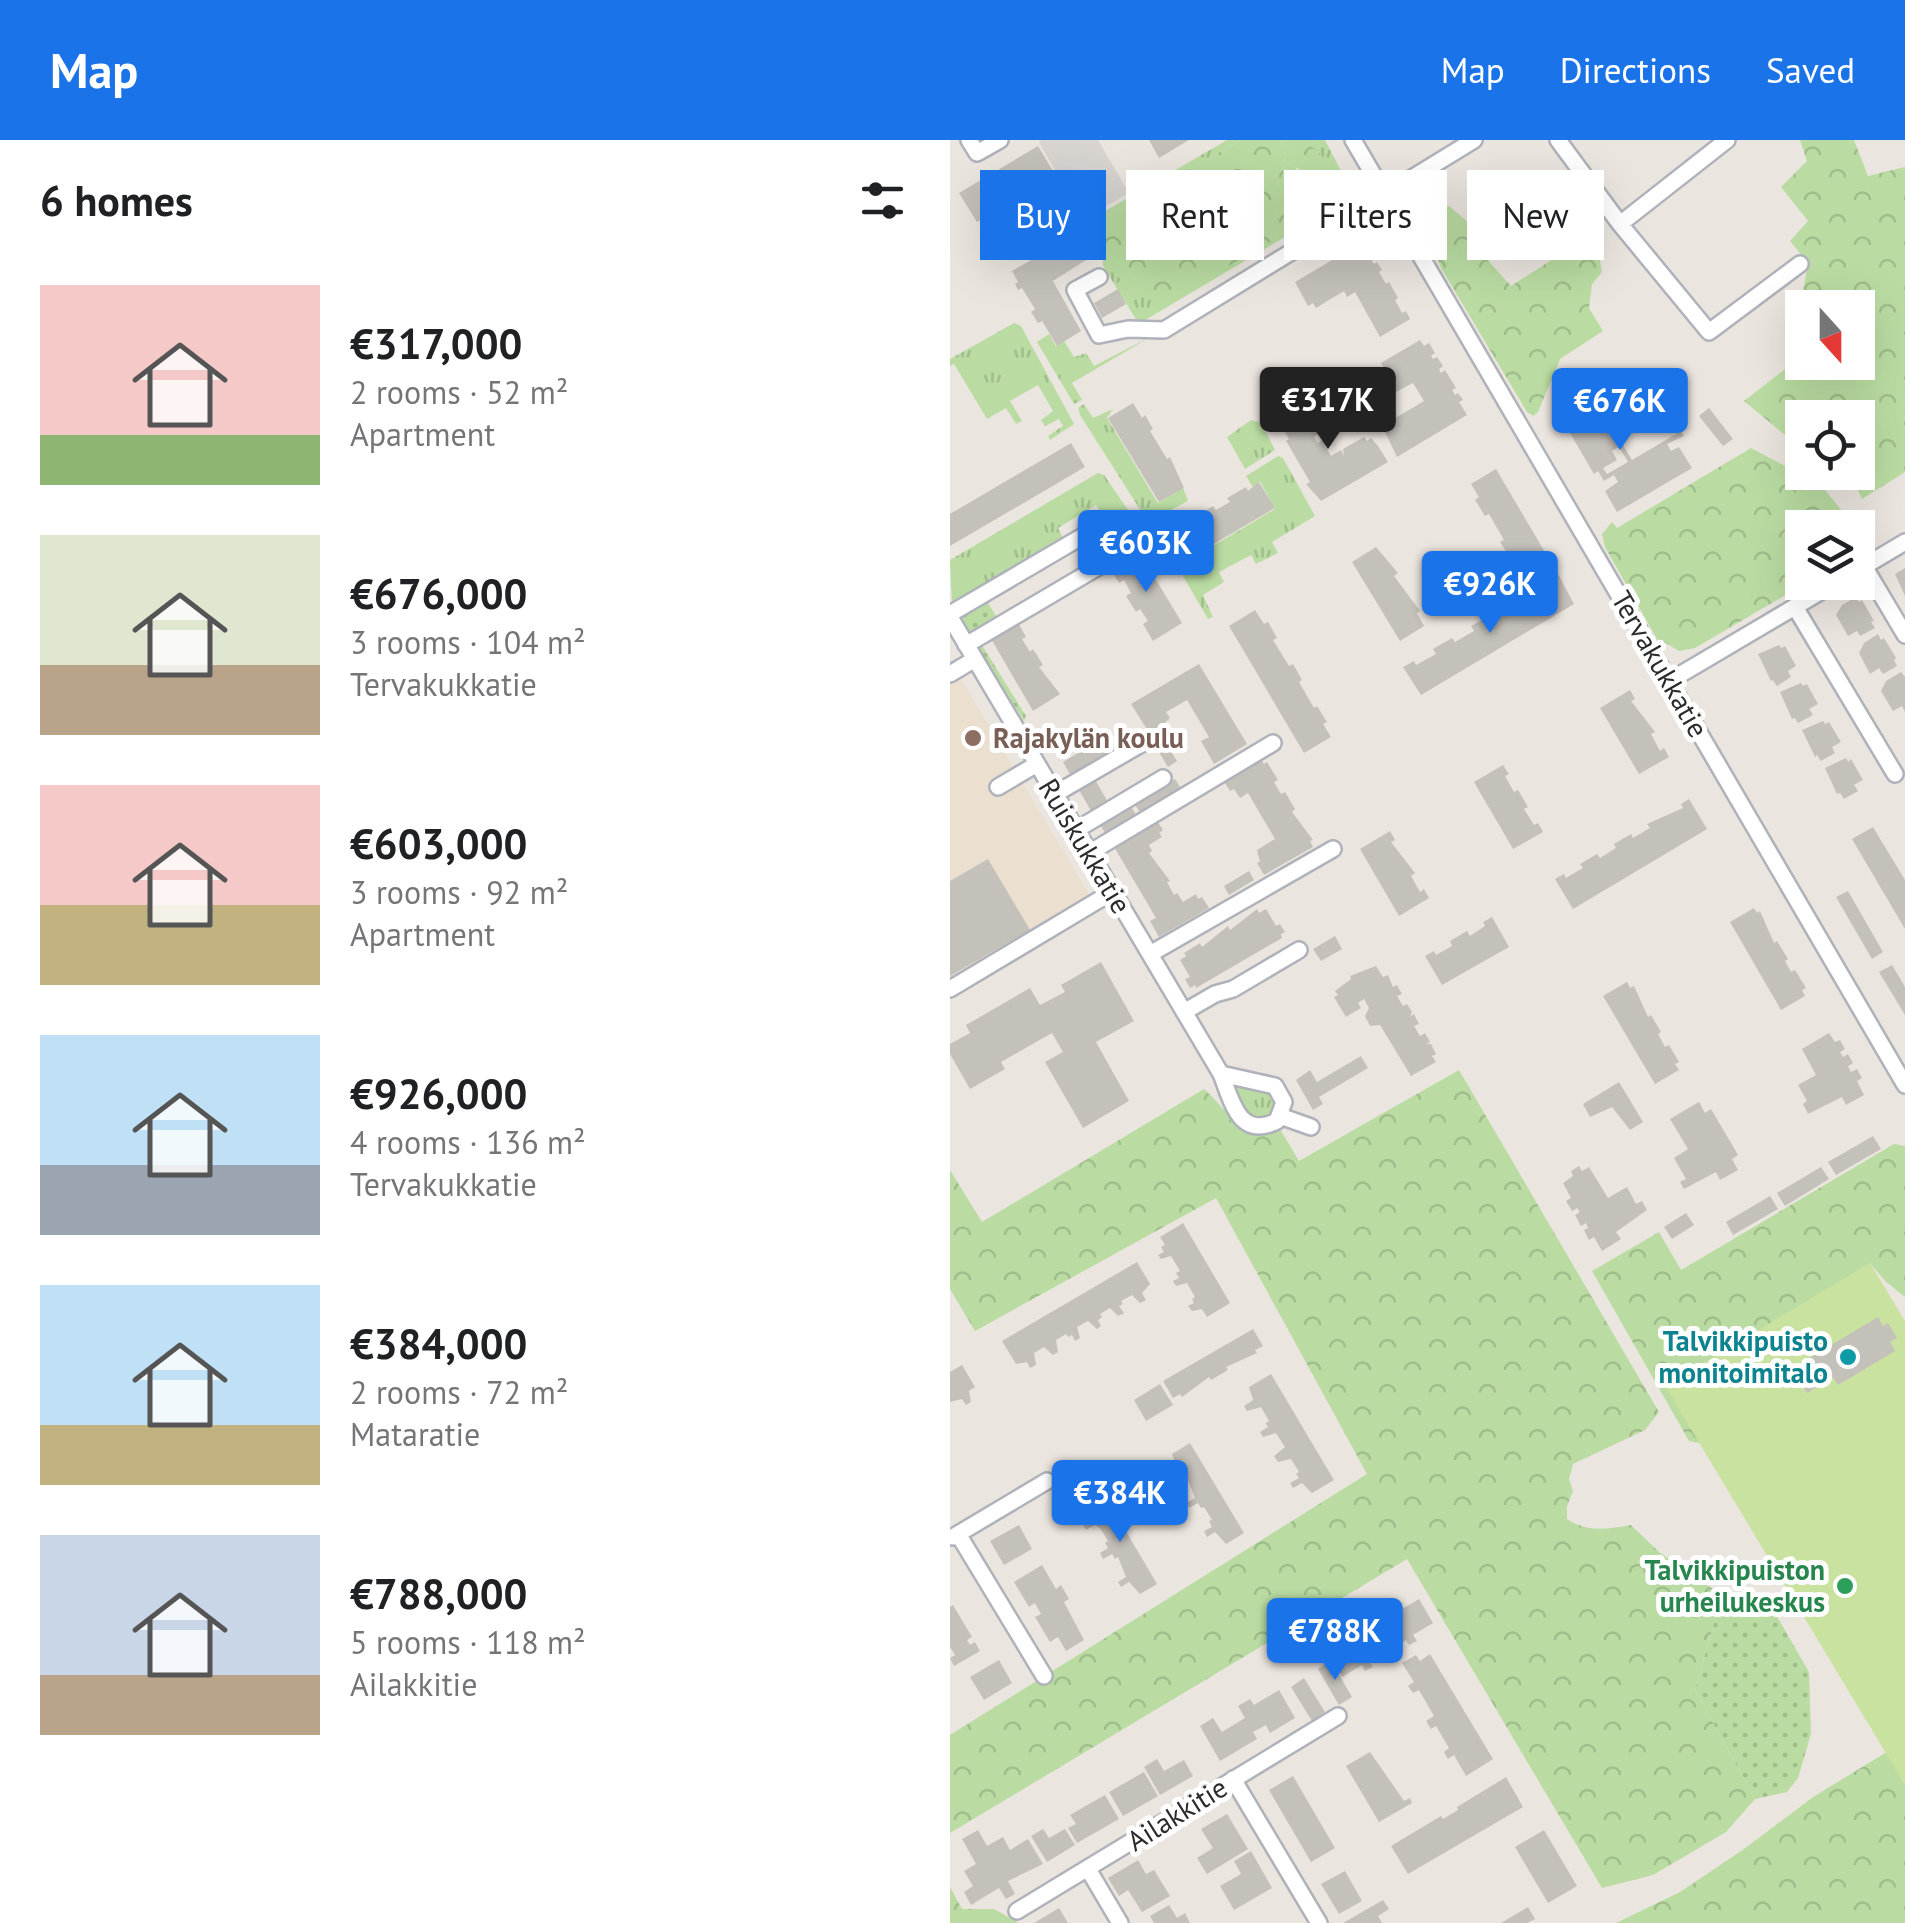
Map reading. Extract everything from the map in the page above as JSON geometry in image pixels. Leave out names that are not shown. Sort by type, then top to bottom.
[{"type":"street","points":[[968,140],[977,153],[1000,140]]},
{"type":"street","name":"Tervakukkatie","points":[[1353,140],[1371,170]]},
{"type":"street","points":[[1427,170],[1474,140]]},
{"type":"street","points":[[1558,140],[1620,224],[1709,332],[1800,264]]},
{"type":"street","points":[[1620,224],[1727,140]]},
{"type":"street","points":[[1100,277],[1075,290],[1099,334],[1128,329],[1164,330],[1284,258]]},
{"type":"street","name":"Tervakukkatie","points":[[1424,260],[1905,1085]]},
{"type":"street","points":[[950,616],[1088,533]]},
{"type":"street","points":[[1875,560],[1905,542]]},
{"type":"street","points":[[950,674],[970,652],[1106,563]]},
{"type":"street","points":[[1875,589],[1905,635]]},
{"type":"street","points":[[1671,680],[1807,600]]},
{"type":"street","points":[[1795,607],[1895,774]]},
{"type":"street","name":"Ruiskukkatie","points":[[950,616],[1222,1074],[1238,1114],[1249,1124],[1263,1126],[1280,1116]]},
{"type":"street","points":[[1089,853],[1274,743]]},
{"type":"street","points":[[1054,794],[1141,744]]},
{"type":"street","points":[[998,787],[1036,764]]},
{"type":"street","points":[[1076,830],[1163,778]]},
{"type":"street","points":[[1150,954],[1332,849]]},
{"type":"street","points":[[950,989],[1112,892]]},
{"type":"street","points":[[1184,1012],[1300,950]]},
{"type":"street","points":[[1222,1074],[1276,1086],[1284,1102],[1280,1116],[1311,1127]]},
{"type":"street","points":[[1044,1676],[954,1537],[1047,1481]]},
{"type":"street","name":"Ailakkitie","points":[[1017,1910],[1338,1716]]},
{"type":"street","points":[[1234,1778],[1319,1923]]},
{"type":"street","points":[[1088,1869],[1120,1923]]},
{"type":"shaded area","points":[[1098,140],[1126,188],[1126,195],[1106,206],[1106,170],[1055,170],[1039,142]]},
{"type":"shaded area","points":[[950,660],[1090,896],[950,979]]},
{"type":"green space","points":[[1227,140],[1241,140],[1188,170],[1176,170]]},
{"type":"green space","points":[[1241,140],[1281,140],[1285,155],[1284,234],[1264,246],[1264,170],[1188,170]]},
{"type":"green space","points":[[1281,140],[1325,140],[1341,170],[1295,167],[1297,170],[1284,170],[1284,175]]},
{"type":"green space","points":[[1800,140],[1854,140],[1868,176],[1905,167],[1905,472],[1862,499],[1858,490],[1875,490],[1875,400],[1785,400],[1785,435],[1744,401],[1785,369],[1785,380],[1875,380],[1875,290],[1803,290],[1808,263],[1790,241],[1808,221],[1781,187],[1807,161]]},
{"type":"green space","points":[[1308,146],[1314,148],[1333,168],[1300,170],[1290,153]]},
{"type":"green space","points":[[1284,196],[1284,238],[1264,249],[1264,200]]},
{"type":"green space","points":[[1126,199],[1126,206],[1106,217],[1107,210]]},
{"type":"green space","points":[[1126,206],[1126,260],[1239,260],[1182,293],[1132,295],[1106,253],[1106,217]]},
{"type":"green space","points":[[1447,207],[1467,221],[1467,260],[1488,260],[1511,286],[1551,260],[1600,260],[1602,272],[1592,284],[1589,308],[1603,331],[1560,359],[1533,416],[1441,268],[1438,260],[1447,260]]},
{"type":"green space","points":[[1126,223],[1126,260],[1246,260],[1142,322],[1137,321],[1103,266],[1106,227]]},
{"type":"green space","points":[[1014,323],[1021,326],[1074,424],[1050,440],[1048,436],[1063,426],[1059,419],[1045,426],[1041,420],[1053,411],[1038,385],[1010,401],[1022,421],[1016,424],[1006,408],[987,419],[954,364],[950,366],[950,359]]},
{"type":"green space","points":[[1049,334],[1056,346],[1064,341],[1074,357],[1086,353],[1094,366],[1152,336],[1072,383],[1082,400],[1074,404],[1037,342]]},
{"type":"green space","points":[[1084,404],[1093,418],[1113,409],[1107,418],[1158,503],[1183,488],[1188,501],[1148,522],[1080,415],[1078,408]]},
{"type":"green space","points":[[1251,420],[1261,423],[1275,450],[1245,469],[1227,437]]},
{"type":"green space","points":[[1751,448],[1785,466],[1785,490],[1825,490],[1841,510],[1785,510],[1785,595],[1695,648],[1679,651],[1666,643],[1661,646],[1605,547],[1602,534],[1612,522],[1617,528]]},
{"type":"green space","points":[[1278,456],[1283,458],[1315,516],[1272,542],[1278,553],[1256,564],[1251,555],[1219,572],[1224,582],[1203,595],[1213,617],[1208,619],[1155,528],[1185,512],[1191,524],[1173,530],[1191,559],[1275,509],[1260,481],[1253,487],[1246,476]]},
{"type":"green space","points":[[1098,473],[1104,475],[1145,535],[1123,549],[1096,505],[1058,528],[1063,538],[952,603],[950,560]]},
{"type":"green space","points":[[985,598],[999,621],[971,637],[960,616]]},
{"type":"green space","points":[[980,642],[1026,716],[1024,721],[976,644]]},
{"type":"green space","points":[[1459,1070],[1659,1412],[1645,1430],[1573,1464],[1567,1519],[1590,1528],[1631,1525],[1659,1552],[1722,1595],[1695,1690],[1755,1799],[1726,1832],[1653,1875],[1602,1888],[1407,1559],[950,1833],[950,1735],[1367,1474],[1216,1198],[975,1331],[950,1289],[950,1170],[982,1222],[1204,1089],[1247,1129],[1268,1133],[1280,1129],[1299,1161]]},
{"type":"green space","points":[[1235,1086],[1271,1092],[1275,1110],[1262,1118],[1251,1114],[1240,1102]]},
{"type":"green space","points":[[1894,1144],[1905,1146],[1905,1297],[1870,1263],[1717,1447],[1689,1441],[1592,1271],[1659,1232],[1681,1270]]},
{"type":"green space","name":"Talvikkipuiston urheilukeskus","points":[[1870,1263],[1905,1321],[1905,1785],[1665,1386]]},
{"type":"green space","points":[[1764,1594],[1809,1672],[1811,1734],[1798,1778],[1787,1792],[1755,1799],[1695,1690],[1722,1595]]},
{"type":"green space","points":[[1900,1744],[1905,1746],[1905,1923],[1616,1923],[1680,1892],[1813,1797]]},
{"type":"green space","points":[[950,1887],[962,1909],[994,1909],[1019,1923],[950,1923]]},
{"type":"building","points":[[1149,140],[1189,140],[1159,158]]},
{"type":"building","points":[[1038,146],[1052,170],[998,170]]},
{"type":"building","points":[[980,181],[980,220],[977,222],[959,193]]},
{"type":"building","points":[[1031,260],[1086,260],[1053,281],[1081,331],[1057,346],[1042,321],[1038,323],[1031,312],[1035,309],[1022,288],[1018,290],[1012,271]]},
{"type":"building","points":[[1332,260],[1372,260],[1377,262],[1386,284],[1389,282],[1398,298],[1395,300],[1402,313],[1406,311],[1410,319],[1380,337],[1355,292],[1347,297],[1344,291],[1316,308],[1313,303],[1308,306],[1295,282]]},
{"type":"building","points":[[1118,289],[1126,304],[1102,318],[1094,303]]},
{"type":"building","points":[[1420,340],[1424,346],[1429,343],[1435,353],[1431,356],[1437,357],[1443,366],[1439,369],[1441,373],[1445,370],[1456,388],[1452,390],[1463,400],[1459,402],[1467,415],[1397,457],[1384,430],[1390,427],[1387,423],[1424,401],[1413,383],[1394,393],[1381,363]]},
{"type":"building","points":[[1585,381],[1632,460],[1681,431],[1684,436],[1667,444],[1671,451],[1679,447],[1692,468],[1617,512],[1605,491],[1618,482],[1614,475],[1604,481],[1598,471],[1594,474],[1556,409],[1578,396],[1584,404],[1591,400],[1580,384]],"holes":[[[1619,447],[1628,462],[1607,474],[1603,468],[1617,460],[1612,451]]]},
{"type":"building","points":[[1319,399],[1323,406],[1329,402],[1333,411],[1327,414],[1330,424],[1314,437],[1318,443],[1322,440],[1331,456],[1341,450],[1344,456],[1343,449],[1364,437],[1367,441],[1371,438],[1388,462],[1321,501],[1306,484],[1310,482],[1279,422]]},
{"type":"building","points":[[1133,403],[1142,418],[1145,415],[1153,429],[1150,431],[1167,459],[1170,457],[1184,488],[1159,502],[1108,418]]},
{"type":"building","points":[[1709,408],[1733,439],[1723,446],[1699,416]]},
{"type":"building","points":[[1071,443],[1085,467],[950,546],[950,514]]},
{"type":"building","points":[[1496,469],[1546,554],[1521,569],[1500,542],[1504,540],[1489,514],[1485,516],[1475,500],[1479,497],[1471,484]]},
{"type":"building","points":[[1259,482],[1275,508],[1190,558],[1174,530],[1183,524],[1185,528],[1213,506],[1216,510],[1230,502],[1227,498],[1246,487],[1248,491]]},
{"type":"building","points":[[1376,547],[1398,573],[1394,576],[1420,611],[1417,613],[1424,626],[1400,641],[1352,562]]},
{"type":"building","points":[[1138,550],[1182,623],[1153,641],[1143,624],[1148,621],[1140,609],[1136,612],[1126,596],[1131,593],[1124,580],[1119,583],[1109,567]]},
{"type":"building","points":[[1905,568],[1905,596],[1895,574]]},
{"type":"building","points":[[1558,574],[1574,604],[1421,695],[1403,667],[1436,654],[1433,649],[1474,631],[1471,626],[1491,615],[1493,620],[1512,608],[1509,603],[1528,592],[1531,597],[1550,586],[1548,581]]},
{"type":"building","points":[[1862,600],[1875,628],[1860,636],[1857,631],[1848,636],[1836,615],[1842,605]]},
{"type":"building","points":[[1255,610],[1264,624],[1268,622],[1277,638],[1273,640],[1289,666],[1293,664],[1314,708],[1317,706],[1327,722],[1323,724],[1331,737],[1304,753],[1229,626]]},
{"type":"building","points":[[1017,621],[1026,637],[1022,639],[1030,652],[1033,649],[1043,665],[1039,667],[1060,694],[1033,711],[990,637]]},
{"type":"building","points":[[1878,634],[1896,658],[1897,666],[1883,674],[1879,668],[1870,674],[1859,653],[1864,643]]},
{"type":"building","points":[[1785,646],[1796,666],[1788,671],[1791,677],[1777,686],[1758,654]]},
{"type":"building","points":[[1199,664],[1247,744],[1214,764],[1201,741],[1209,737],[1187,700],[1166,712],[1170,718],[1155,732],[1153,728],[1148,731],[1131,704]]},
{"type":"building","points":[[1901,672],[1905,677],[1905,712],[1902,706],[1893,711],[1881,691],[1886,681]]},
{"type":"building","points":[[1807,684],[1818,704],[1809,709],[1813,715],[1798,723],[1792,719],[1780,692]]},
{"type":"building","points":[[1630,690],[1635,699],[1631,701],[1655,732],[1651,734],[1660,751],[1664,748],[1669,757],[1639,774],[1600,708]]},
{"type":"building","points":[[1829,722],[1841,742],[1832,747],[1835,753],[1821,761],[1815,757],[1802,730]]},
{"type":"building","points":[[1124,726],[1132,740],[1071,776],[1063,762]]},
{"type":"building","points":[[1163,739],[1177,761],[1168,767],[1154,744]]},
{"type":"building","points":[[1260,758],[1264,764],[1267,762],[1281,794],[1285,792],[1295,809],[1292,812],[1313,840],[1313,847],[1264,875],[1257,863],[1257,850],[1275,839],[1248,793],[1240,798],[1223,780]]},
{"type":"building","points":[[1846,758],[1848,762],[1851,759],[1863,780],[1854,785],[1858,791],[1844,799],[1837,794],[1825,768]]},
{"type":"building","points":[[1503,765],[1514,792],[1518,790],[1528,807],[1524,809],[1543,832],[1513,849],[1474,782]]},
{"type":"building","points":[[1094,778],[1108,802],[1091,811],[1078,788]]},
{"type":"building","points":[[1175,779],[1183,792],[1142,816],[1134,803]]},
{"type":"building","points":[[1689,799],[1707,829],[1573,909],[1555,879],[1564,874],[1566,878],[1583,868],[1580,864],[1597,854],[1600,858],[1616,848],[1614,844],[1650,828],[1647,824],[1683,808],[1681,804]]},
{"type":"building","points":[[1130,805],[1138,818],[1107,836],[1099,823]]},
{"type":"building","points":[[1156,819],[1163,830],[1159,833],[1162,837],[1149,845],[1149,853],[1170,881],[1167,882],[1174,895],[1177,893],[1183,902],[1196,894],[1209,908],[1159,937],[1150,921],[1156,918],[1113,845]]},
{"type":"building","points":[[1873,827],[1905,880],[1905,929],[1852,839]]},
{"type":"building","points":[[1390,831],[1395,840],[1391,842],[1415,873],[1411,876],[1420,892],[1424,889],[1429,898],[1399,916],[1360,849]]},
{"type":"building","points":[[988,859],[1030,930],[950,976],[950,881]]},
{"type":"building","points":[[1249,871],[1254,880],[1229,895],[1224,886]]},
{"type":"building","points":[[1848,891],[1883,952],[1872,959],[1836,897]]},
{"type":"building","points":[[1754,908],[1757,913],[1760,911],[1774,943],[1777,941],[1788,959],[1785,961],[1791,972],[1795,970],[1806,988],[1802,990],[1805,996],[1781,1010],[1730,922]]},
{"type":"building","points":[[1257,909],[1259,913],[1266,909],[1276,926],[1280,924],[1285,932],[1282,938],[1190,988],[1185,979],[1190,977],[1180,960],[1186,956],[1184,953],[1200,943],[1202,947]]},
{"type":"building","points":[[1492,917],[1509,947],[1442,985],[1425,956],[1452,946],[1450,941],[1467,931],[1470,936]]},
{"type":"building","points":[[1335,936],[1342,949],[1321,961],[1313,949]]},
{"type":"building","points":[[1101,962],[1134,1021],[1096,1042],[1129,1101],[1083,1128],[1045,1062],[1063,1052],[1052,1033],[1001,1062],[1005,1069],[970,1089],[950,1054],[950,1044],[970,1033],[966,1025],[1030,988],[1040,1005],[1065,992],[1061,985]]},
{"type":"building","points":[[1892,965],[1905,987],[1905,1015],[1879,972]]},
{"type":"building","points":[[1376,966],[1383,977],[1388,975],[1393,987],[1397,985],[1402,994],[1397,996],[1412,1012],[1410,1017],[1414,1014],[1419,1024],[1414,1026],[1420,1036],[1425,1033],[1430,1042],[1426,1044],[1431,1044],[1436,1054],[1432,1056],[1436,1062],[1411,1076],[1380,1025],[1370,1026],[1364,999],[1358,1003],[1361,1008],[1346,1017],[1334,997],[1350,976]]},
{"type":"building","points":[[1627,982],[1630,988],[1634,986],[1648,1017],[1651,1015],[1661,1032],[1658,1034],[1665,1047],[1669,1045],[1679,1062],[1675,1064],[1679,1070],[1655,1084],[1603,996]]},
{"type":"building","points":[[1829,1033],[1835,1042],[1840,1040],[1845,1049],[1840,1052],[1843,1057],[1848,1054],[1853,1063],[1848,1066],[1851,1072],[1857,1069],[1862,1078],[1857,1081],[1864,1095],[1846,1105],[1842,1097],[1808,1114],[1803,1104],[1807,1101],[1798,1085],[1816,1075],[1802,1049]]},
{"type":"building","points":[[1361,1056],[1368,1068],[1319,1097],[1323,1104],[1313,1110],[1296,1080],[1310,1070],[1317,1082]]},
{"type":"building","points":[[1619,1082],[1643,1122],[1630,1130],[1612,1107],[1590,1117],[1583,1104]]},
{"type":"building","points":[[1699,1102],[1705,1113],[1711,1109],[1738,1155],[1732,1159],[1738,1170],[1720,1180],[1716,1172],[1684,1189],[1680,1182],[1686,1179],[1674,1158],[1688,1149],[1670,1119]]},
{"type":"building","points":[[1873,1136],[1881,1149],[1836,1175],[1828,1162]]},
{"type":"building","points":[[1579,1166],[1582,1171],[1589,1167],[1608,1198],[1627,1187],[1636,1204],[1642,1201],[1647,1210],[1616,1232],[1621,1239],[1602,1251],[1594,1237],[1589,1240],[1584,1230],[1588,1228],[1586,1223],[1581,1226],[1575,1215],[1580,1212],[1577,1208],[1572,1211],[1566,1201],[1571,1198],[1563,1183]]},
{"type":"building","points":[[1821,1167],[1829,1179],[1785,1206],[1777,1193]]},
{"type":"building","points":[[1770,1196],[1778,1209],[1733,1235],[1726,1222]]},
{"type":"building","points":[[1686,1213],[1694,1225],[1672,1239],[1664,1227]]},
{"type":"building","points":[[1183,1223],[1230,1303],[1207,1317],[1202,1309],[1192,1311],[1188,1306],[1195,1297],[1187,1283],[1176,1286],[1173,1281],[1179,1278],[1176,1273],[1180,1271],[1171,1256],[1161,1259],[1158,1255],[1164,1252],[1161,1247],[1165,1245],[1160,1237]]},
{"type":"building","points":[[1137,1262],[1150,1284],[1142,1293],[1146,1300],[1140,1303],[1132,1295],[1121,1301],[1119,1306],[1124,1313],[1118,1316],[1110,1308],[1100,1314],[1101,1326],[1097,1329],[1088,1321],[1077,1327],[1080,1338],[1075,1341],[1066,1334],[1056,1340],[1058,1352],[1053,1355],[1044,1347],[1034,1353],[1036,1365],[1030,1368],[1027,1362],[1016,1364],[1002,1341]]},
{"type":"building","name":"Talvikkipuisto monitoimitalo","points":[[1878,1317],[1883,1326],[1888,1323],[1897,1338],[1890,1342],[1895,1351],[1838,1385],[1833,1377],[1807,1393],[1796,1376],[1805,1371],[1801,1363]]},
{"type":"building","points":[[1253,1329],[1263,1346],[1255,1350],[1257,1353],[1226,1367],[1228,1370],[1211,1380],[1209,1377],[1182,1397],[1180,1394],[1173,1398],[1163,1381]]},
{"type":"building","points":[[962,1365],[975,1387],[969,1391],[971,1402],[966,1405],[962,1399],[950,1402],[950,1372]]},
{"type":"building","points":[[1271,1374],[1334,1480],[1312,1493],[1302,1483],[1293,1488],[1290,1483],[1299,1478],[1299,1472],[1291,1459],[1278,1462],[1274,1456],[1285,1447],[1276,1433],[1263,1437],[1260,1432],[1268,1427],[1269,1421],[1261,1407],[1247,1411],[1244,1406],[1253,1400],[1249,1387]]},
{"type":"building","points":[[1160,1384],[1173,1405],[1146,1421],[1134,1400]]},
{"type":"building","points":[[1190,1443],[1244,1533],[1226,1544],[1215,1532],[1207,1537],[1204,1531],[1212,1527],[1212,1520],[1204,1507],[1198,1503],[1189,1508],[1186,1503],[1195,1498],[1187,1478],[1181,1474],[1172,1480],[1169,1474],[1178,1469],[1172,1454]]},
{"type":"building","points":[[1104,1494],[1157,1584],[1140,1594],[1129,1582],[1121,1587],[1118,1582],[1126,1577],[1118,1557],[1115,1559],[1112,1554],[1103,1559],[1100,1553],[1108,1548],[1108,1541],[1100,1528],[1095,1525],[1086,1530],[1083,1524],[1092,1519],[1086,1504]]},
{"type":"building","points":[[1019,1525],[1032,1549],[1004,1565],[990,1541]]},
{"type":"building","points":[[1042,1565],[1056,1589],[1061,1585],[1069,1599],[1064,1602],[1084,1640],[1066,1651],[1058,1637],[1050,1642],[1035,1617],[1041,1614],[1035,1603],[1029,1607],[1014,1582]]},
{"type":"building","points":[[1419,1599],[1433,1623],[1413,1635],[1417,1641],[1409,1645],[1406,1640],[1369,1661],[1373,1667],[1365,1671],[1362,1665],[1342,1677],[1328,1653]]},
{"type":"building","points":[[953,1605],[972,1637],[967,1640],[970,1645],[975,1642],[980,1651],[954,1666],[950,1658],[955,1655],[950,1647]]},
{"type":"building","points":[[1430,1654],[1493,1759],[1466,1776],[1454,1755],[1448,1759],[1444,1752],[1449,1748],[1436,1726],[1431,1729],[1426,1721],[1434,1716],[1419,1690],[1413,1693],[1408,1686],[1414,1682],[1402,1663],[1416,1655],[1420,1661]]},
{"type":"building","points":[[999,1660],[1012,1683],[984,1700],[970,1677]]},
{"type":"building","points":[[1331,1661],[1352,1697],[1339,1705],[1318,1669]]},
{"type":"building","points":[[1304,1678],[1325,1712],[1312,1721],[1291,1687]]},
{"type":"building","points":[[1279,1690],[1295,1718],[1270,1733],[1266,1725],[1253,1732],[1257,1739],[1220,1761],[1200,1726],[1213,1718],[1222,1732],[1245,1718],[1238,1706],[1250,1699],[1254,1705]]},
{"type":"building","points":[[1370,1752],[1404,1801],[1410,1798],[1412,1803],[1379,1822],[1346,1766]]},
{"type":"building","points":[[1157,1759],[1164,1771],[1184,1760],[1193,1776],[1160,1795],[1144,1767]]},
{"type":"building","points":[[1144,1772],[1158,1796],[1123,1816],[1109,1792]]},
{"type":"building","points":[[1293,1776],[1335,1848],[1311,1862],[1269,1790]]},
{"type":"building","points":[[1506,1777],[1523,1807],[1408,1874],[1391,1846],[1458,1810],[1457,1807]]},
{"type":"building","points":[[1105,1795],[1119,1819],[1077,1843],[1068,1828],[1076,1824],[1070,1815]]},
{"type":"building","points":[[1227,1814],[1248,1849],[1207,1874],[1197,1858],[1213,1848],[1201,1829]]},
{"type":"building","points":[[1043,1829],[1049,1838],[1065,1829],[1075,1845],[1047,1862],[1031,1836]]},
{"type":"building","points":[[978,1830],[987,1846],[1003,1837],[1010,1850],[1028,1839],[1043,1864],[1008,1881],[1015,1894],[1006,1899],[999,1888],[971,1905],[964,1892],[973,1886],[964,1871],[976,1864],[962,1839]]},
{"type":"building","points":[[1544,1830],[1577,1886],[1548,1903],[1515,1847]]},
{"type":"building","points":[[1251,1851],[1272,1888],[1234,1910],[1220,1886],[1241,1874],[1234,1861]]},
{"type":"building","points":[[1138,1860],[1146,1874],[1154,1870],[1170,1896],[1142,1912],[1128,1890],[1119,1896],[1108,1878]]},
{"type":"building","points":[[1345,1871],[1362,1901],[1339,1914],[1321,1884]]},
{"type":"building","points":[[1383,1900],[1389,1909],[1378,1916],[1382,1923],[1343,1923]]},
{"type":"building","points":[[1169,1905],[1177,1918],[1185,1913],[1190,1923],[1154,1923],[1150,1916]]},
{"type":"building","points":[[1528,1907],[1535,1919],[1527,1923],[1501,1923]]},
{"type":"building","points":[[1059,1908],[1068,1923],[1034,1923]]},
{"type":"place","name":"Rajakylän koulu","points":[[973,738]]},
{"type":"place","name":"Talvikkipuisto monitoimitalo","points":[[1848,1357]]},
{"type":"place","name":"Talvikkipuiston urheilukeskus","points":[[1845,1586]]}]
